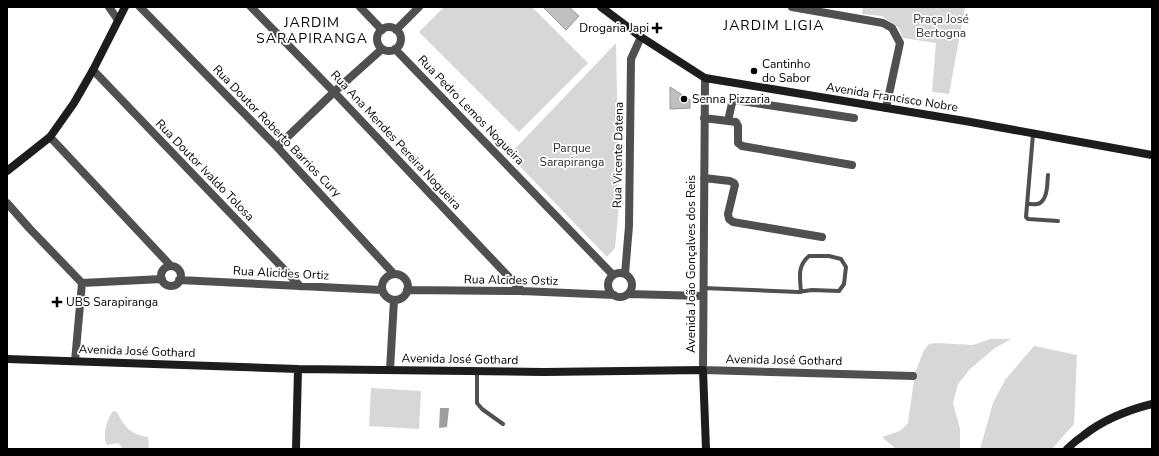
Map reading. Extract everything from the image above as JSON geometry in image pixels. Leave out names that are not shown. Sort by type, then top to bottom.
[{"type":"street","points":[[109,7],[118,20]]},
{"type":"street","points":[[7,171],[50,137],[74,103],[94,70],[125,7]]},
{"type":"street","name":"Rua Doutor Roberto Barrios Cury","points":[[140,7],[277,146],[393,273]]},
{"type":"street","name":"Rua Ana Mendes Pereira Nogueira","points":[[251,7],[334,92],[522,291]]},
{"type":"street","points":[[360,7],[382,30]]},
{"type":"street","points":[[396,30],[419,7]]},
{"type":"street","name":"Avenida Francisco Nobre","points":[[601,7],[641,37],[705,78],[965,121],[1152,155]]},
{"type":"street","points":[[792,7],[883,23],[892,28],[900,43],[886,108]]},
{"type":"street","points":[[389,28],[396,30],[400,37],[399,44],[395,49],[390,51],[382,49],[377,40],[377,36],[382,30],[389,28]]},
{"type":"street","name":"Rua Vicente Datena","points":[[625,274],[629,226],[631,59],[641,37]]},
{"type":"street","points":[[277,146],[382,49]]},
{"type":"street","name":"Rua Pedro Lemos Nogueira","points":[[395,49],[614,275]]},
{"type":"street","name":"Rua Doutor Ivaldo Tolosa","points":[[94,70],[300,286]]},
{"type":"street","name":"Avenida João Gonçalves dos Reis","points":[[705,78],[703,370],[706,449]]},
{"type":"street","points":[[728,121],[732,103],[736,100],[854,118]]},
{"type":"street","points":[[704,118],[736,122],[738,126],[738,143],[742,146],[852,165]]},
{"type":"street","points":[[50,137],[170,265],[179,271],[180,280],[172,285],[166,284],[161,276],[164,268],[170,265]]},
{"type":"street","points":[[704,178],[730,181],[734,183],[735,185],[728,214],[729,219],[732,222],[822,237]]},
{"type":"street","points":[[7,203],[82,283],[75,361]]},
{"type":"street","points":[[393,273],[398,274],[405,278],[408,290],[402,298],[394,300],[386,297],[382,290],[383,281],[385,277],[393,273]]},
{"type":"street","points":[[628,294],[632,287],[630,279],[625,274],[621,273],[614,275],[608,285],[614,295],[621,297],[628,294],[703,292]]},
{"type":"street","points":[[82,283],[162,279]]},
{"type":"street","name":"Rua Alicides Ortiz","points":[[180,280],[382,290]]},
{"type":"street","name":"Rua Alcides Ostiz","points":[[408,290],[522,291],[614,295]]},
{"type":"street","points":[[390,370],[394,300]]},
{"type":"street","name":"Avenida José Gothard","points":[[7,359],[298,369],[544,372],[703,370],[913,376]]},
{"type":"street","points":[[296,449],[298,369]]},
{"type":"street","points":[[1067,449],[1084,434],[1111,419],[1137,408],[1152,404]]},
{"type":"lane","points":[[1033,134],[1026,217],[1028,220],[1058,221]]},
{"type":"lane","points":[[1027,204],[1039,204],[1042,201],[1045,195],[1048,175]]},
{"type":"lane","points":[[703,292],[801,292],[812,290],[839,291],[844,284],[846,267],[841,259],[829,256],[808,256],[800,267],[801,292]]},
{"type":"lane","points":[[477,371],[477,403],[482,409],[503,424]]},
{"type":"green space","points":[[444,7],[532,7],[588,63],[519,132],[419,32]]},
{"type":"green space","name":"Praça José Bertogna","points":[[863,7],[965,7],[949,94],[932,92],[936,43],[903,38],[899,28],[882,16],[862,14]]},
{"type":"green space","name":"Parque Sarapiranga","points":[[616,43],[619,204],[615,248],[607,257],[509,155]]},
{"type":"green space","points":[[990,339],[1011,339],[995,348],[970,369],[958,384],[953,403],[960,429],[960,449],[896,449],[882,437],[900,431],[908,423],[915,373],[924,350],[929,344],[973,345]]},
{"type":"green space","points":[[1034,346],[1077,355],[1074,424],[1052,449],[980,449],[993,403],[1005,380]]},
{"type":"green space","points":[[371,388],[421,391],[419,429],[369,426]]},
{"type":"green space","points":[[113,411],[117,412],[132,432],[148,437],[148,449],[121,449],[122,447],[118,443],[107,445],[105,432],[109,418]]},
{"type":"shaded area","points":[[440,408],[449,408],[447,427],[439,428]]},
{"type":"building","points":[[543,7],[569,7],[579,16],[566,30]]},
{"type":"building","points":[[670,87],[690,100],[690,108],[670,109]]},
{"type":"place","name":"Drogaria Japi","points":[[657,28]]},
{"type":"place","name":"Cantinho do Sabor","points":[[754,71]]},
{"type":"place","name":"Senna Pizzaria","points":[[684,99]]},
{"type":"place","name":"UBS Sarapiranga","points":[[57,302]]},
{"type":"district","name":"JARDIM LIGIA","points":[[774,25]]},
{"type":"district","name":"JARDIM SARAPIRANGA","points":[[312,30]]}]
